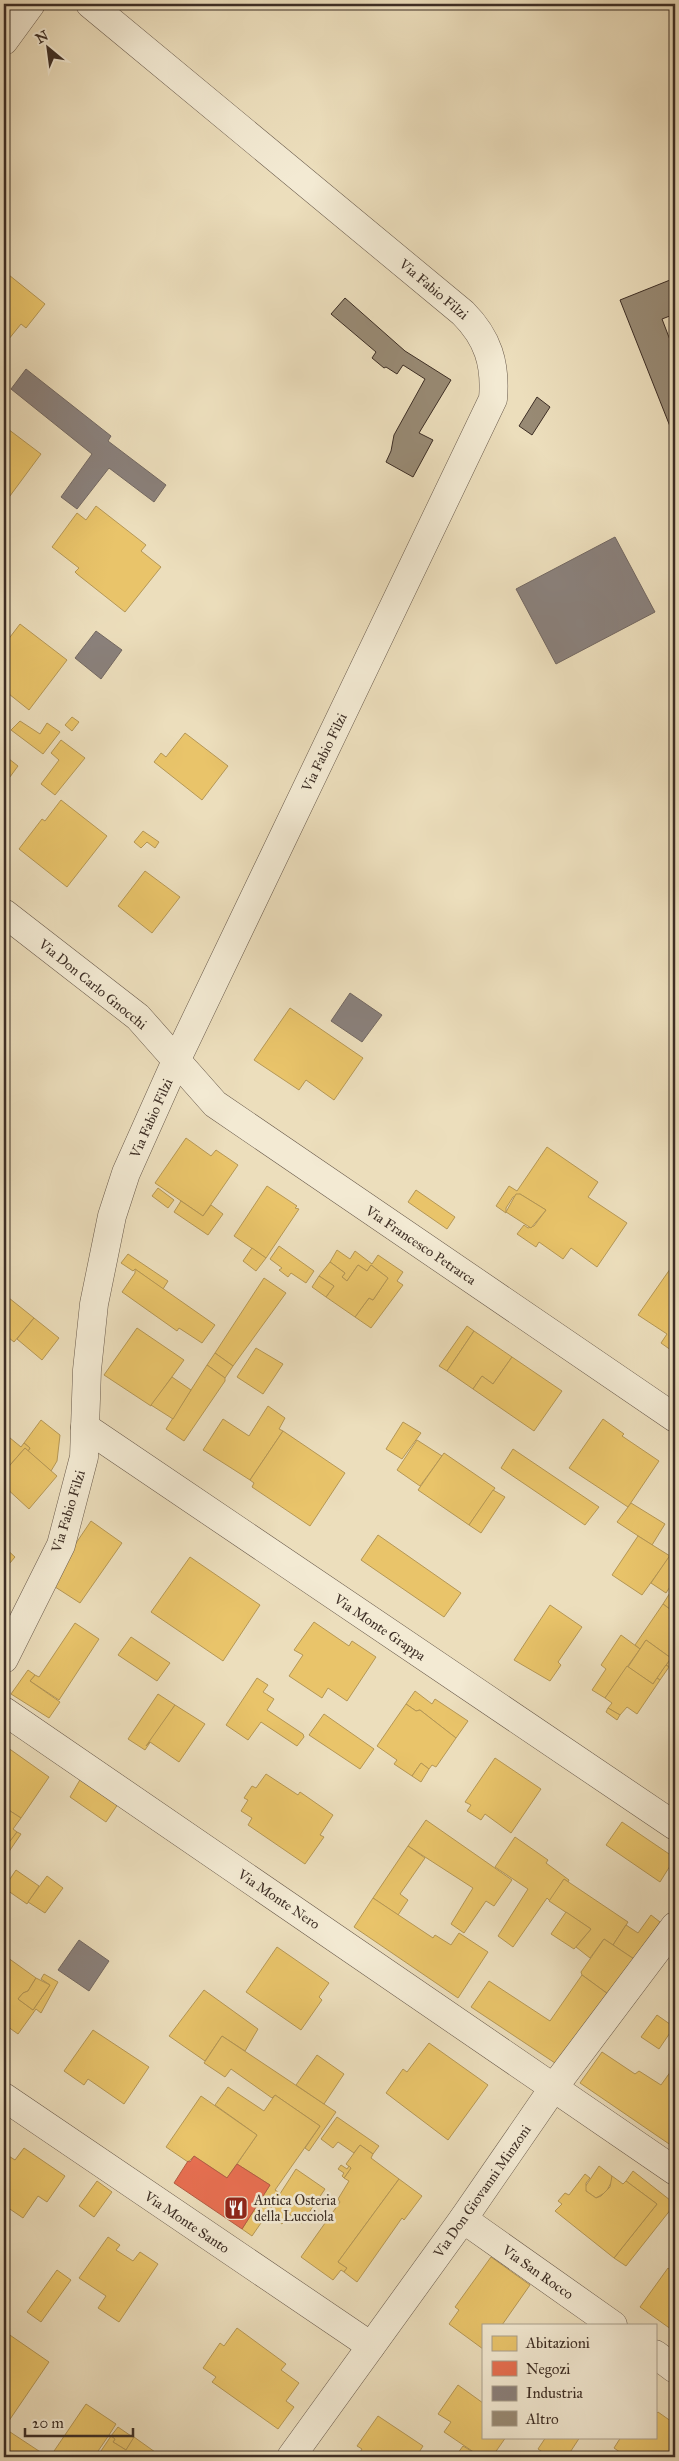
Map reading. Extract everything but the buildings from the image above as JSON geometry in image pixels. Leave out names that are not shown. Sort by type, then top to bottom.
[{"type":"street","points":[[4,41],[31,4]]},
{"type":"street","name":"Via Fabio Filzi","points":[[4,1659],[61,1545],[84,1457],[86,1370],[94,1304],[112,1216],[126,1172],[176,1061],[493,399],[495,380],[487,343],[477,327],[463,313],[90,4]]},
{"type":"street","name":"Via Don Carlo Gnocchi","points":[[4,912],[138,1017],[176,1061]]},
{"type":"street","name":"Via Francesco Petrarca","points":[[176,1061],[215,1104],[675,1418]]},
{"type":"street","name":"Via Monte Grappa","points":[[85,1427],[675,1826]]},
{"type":"street","name":"Via Monte Nero","points":[[4,1710],[675,2171]]},
{"type":"street","name":"Via Don Giovanni Minzoni","points":[[290,2457],[463,2219],[554,2087],[675,1926]]},
{"type":"street","name":"Via Monte Santo","points":[[4,2097],[371,2346]]},
{"type":"street","name":"Via San Rocco","points":[[463,2219],[612,2324]]},
{"type":"street","points":[[656,2355],[675,2369]]},
{"type":"place","name":"Antica Osteria della Lucciola","points":[[236,2208]]}]
